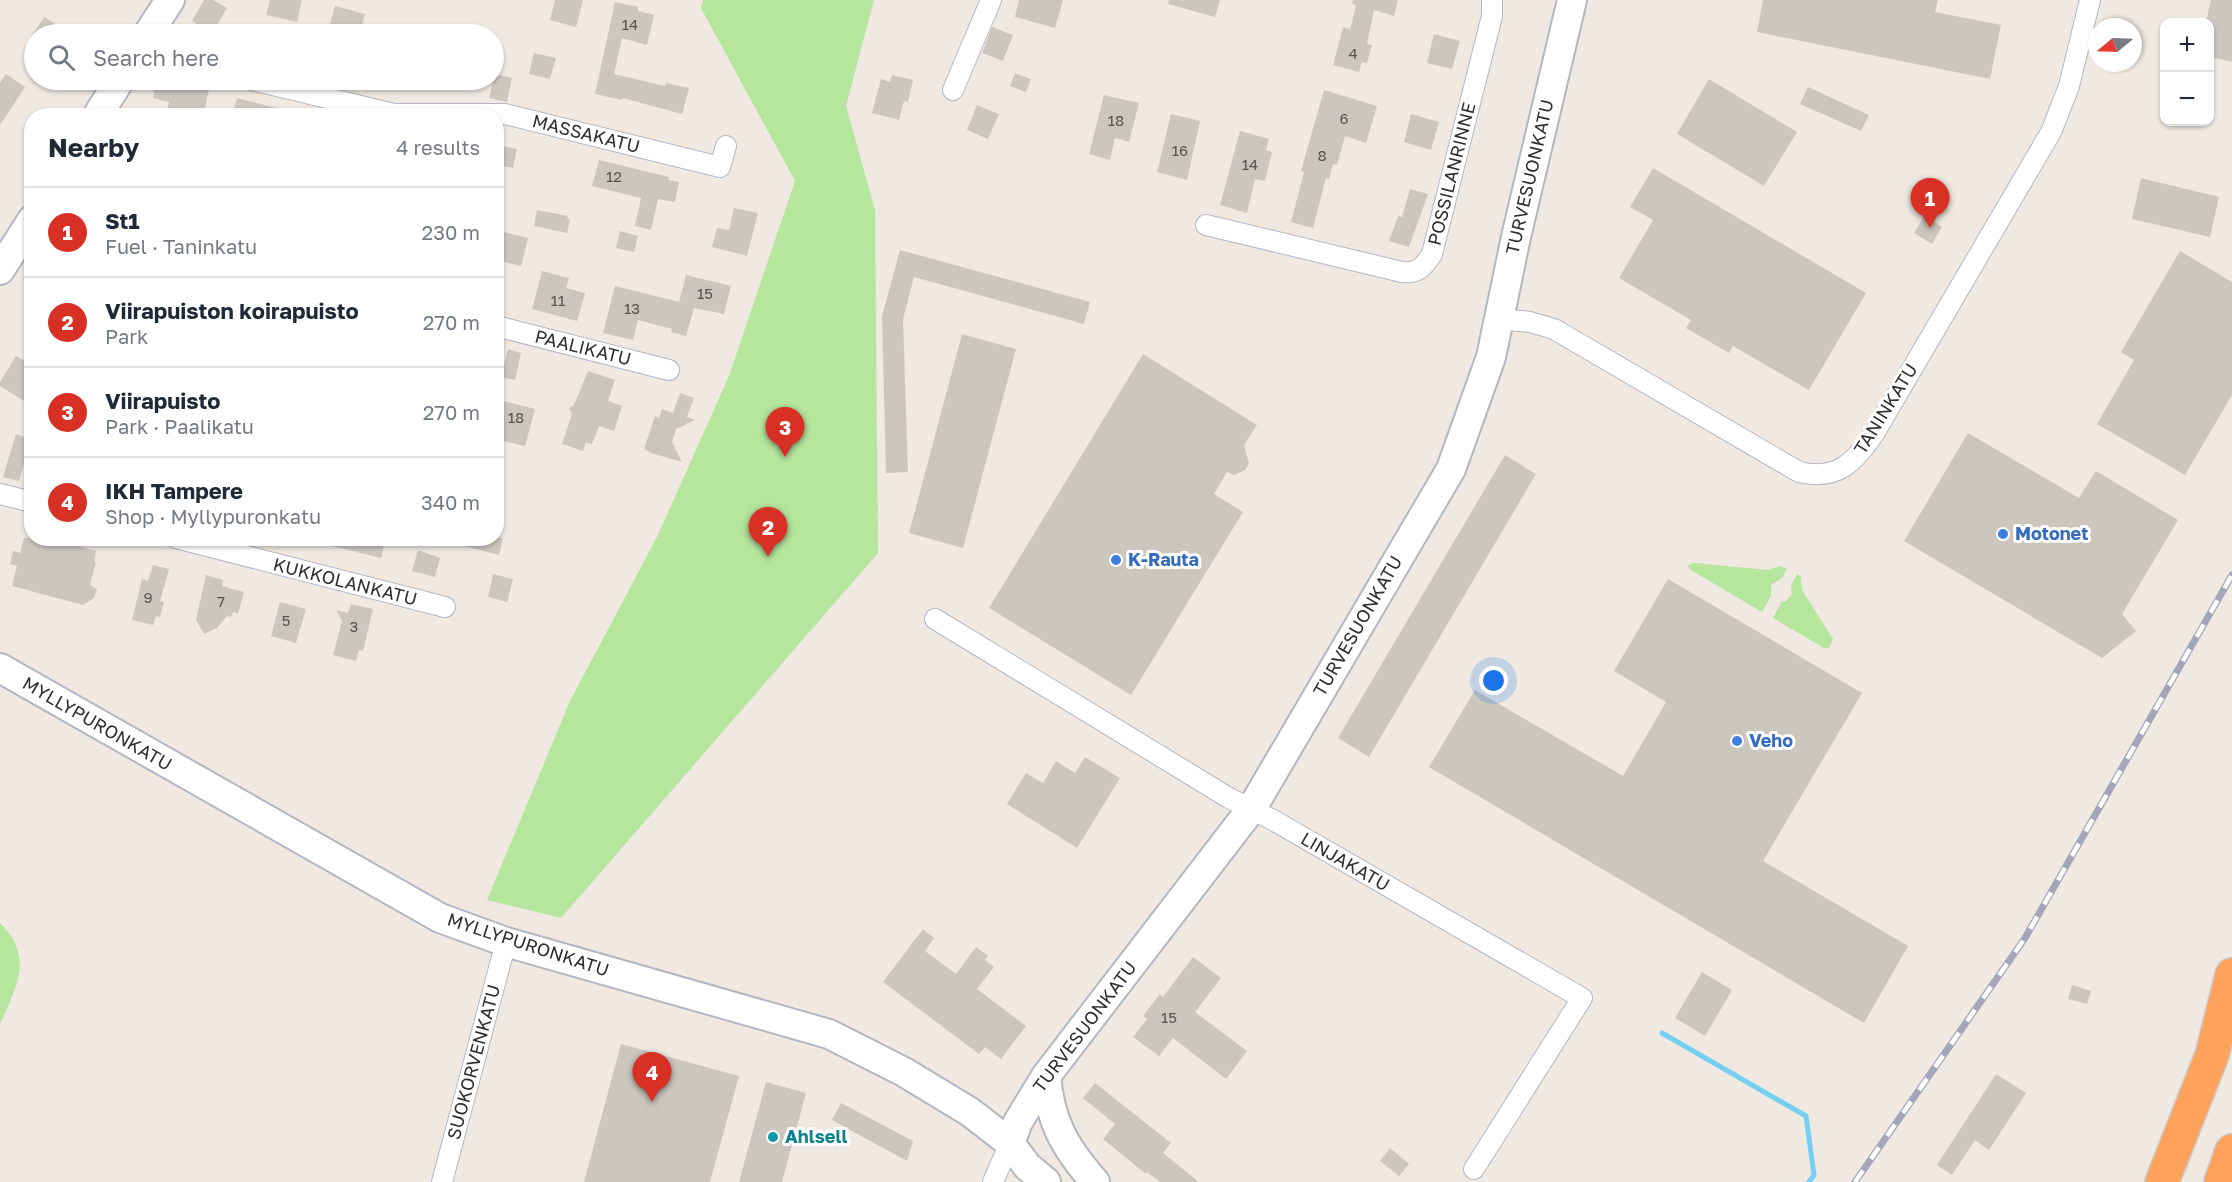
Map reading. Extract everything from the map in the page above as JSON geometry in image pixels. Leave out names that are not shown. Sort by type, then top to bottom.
[{"type":"highway","points":[[2162,1182],[2212,1055],[2232,975]]},
{"type":"highway","points":[[2221,1182],[2232,1151]]},
{"type":"main road","points":[[154,24],[170,0]]},
{"type":"main road","name":"TURVESUONKATU","points":[[1010,1143],[1018,1122],[1046,1076],[1252,808],[1450,469],[1491,357],[1516,237],[1572,0]]},
{"type":"main road","points":[[102,108],[114,90]]},
{"type":"main road","points":[[0,270],[24,232]]},
{"type":"main road","name":"MYLLYPURONKATU","points":[[0,668],[411,903],[468,930],[829,1034],[904,1072],[970,1112],[1010,1143],[1027,1166],[1046,1182]]},
{"type":"main road","points":[[1046,1076],[1048,1098],[1060,1134],[1067,1148],[1095,1182]]},
{"type":"main road","name":"MYLLYPURONKATU","points":[[1010,1143],[1038,1149],[1075,1182]]},
{"type":"street","points":[[953,90],[990,0]]},
{"type":"street","name":"POSSILANRINNE","points":[[1206,225],[1411,274],[1420,269],[1432,254],[1492,16],[1492,0]]},
{"type":"street","name":"TANINKATU","points":[[1499,319],[1530,322],[1565,334],[1799,472],[1816,476],[1843,468],[1864,449],[1875,432],[2050,132],[2069,86],[2090,0]]},
{"type":"street","name":"MASSAKATU","points":[[294,90],[369,108]]},
{"type":"street","name":"MASSAKATU","points":[[504,114],[720,167],[726,146]]},
{"type":"street","name":"PAALIKATU","points":[[504,328],[669,370]]},
{"type":"street","points":[[0,494],[24,500]]},
{"type":"street","name":"KUKKOLANKATU","points":[[207,546],[445,607]]},
{"type":"street","name":"LINJAKATU","points":[[935,619],[1229,798],[1252,808],[1582,998],[1474,1169]]},
{"type":"street","name":"SUOKORVENKATU","points":[[442,1182],[506,942]]},
{"type":"street","name":"TURVESUONKATU","points":[[993,1182],[1010,1143]]},
{"type":"green space","points":[[703,0],[874,0],[846,106],[875,210],[878,553],[561,918],[487,900],[570,701],[657,537],[729,376],[795,181],[701,8]]},
{"type":"green space","points":[[1694,563],[1769,570],[1780,566],[1787,569],[1782,578],[1771,585],[1771,596],[1762,612],[1689,569],[1688,566]]},
{"type":"green space","points":[[1797,574],[1801,576],[1802,590],[1833,639],[1829,648],[1824,648],[1773,618],[1782,601],[1785,602],[1792,594],[1791,585]]},
{"type":"green space","points":[[0,923],[17,948],[19,972],[12,997],[0,1024]]},
{"type":"building","points":[[204,0],[213,0],[227,8],[217,24],[197,24],[192,21]]},
{"type":"building","points":[[270,0],[302,0],[297,22],[266,15]]},
{"type":"building","points":[[555,0],[583,0],[576,27],[550,20]]},
{"type":"building","points":[[1019,0],[1063,0],[1055,28],[1015,17]]},
{"type":"building","points":[[1169,0],[1220,0],[1215,17],[1168,4]]},
{"type":"building","points":[[1353,0],[1398,0],[1394,16],[1374,10],[1367,44],[1372,45],[1367,63],[1362,62],[1359,72],[1333,65],[1343,27],[1350,29],[1356,6],[1352,4]]},
{"type":"building","points":[[1763,0],[1938,0],[1935,12],[2001,25],[1990,79],[1757,32]]},
{"type":"building","points":[[2211,0],[2232,0],[2232,62],[2214,58],[2214,18],[2207,18]]},
{"type":"building","points":[[615,2],[638,7],[638,11],[654,15],[647,45],[622,38],[614,74],[665,86],[666,83],[689,88],[682,114],[623,98],[622,100],[595,94]]},
{"type":"building","points":[[335,6],[365,14],[362,24],[330,24]]},
{"type":"building","points":[[44,17],[56,24],[39,24]]},
{"type":"building","points":[[992,27],[1013,35],[1003,61],[982,53]]},
{"type":"building","points":[[1434,34],[1460,41],[1452,69],[1427,63]]},
{"type":"building","points":[[534,53],[556,58],[550,79],[529,74]]},
{"type":"building","points":[[1015,73],[1031,79],[1026,92],[1010,86]]},
{"type":"building","points":[[6,74],[24,89],[0,125],[0,83]]},
{"type":"building","points":[[892,75],[913,80],[908,102],[904,101],[899,120],[872,113],[881,79],[890,82]]},
{"type":"building","points":[[504,76],[512,78],[507,102],[489,98],[491,90],[504,90]]},
{"type":"building","points":[[1709,79],[1797,132],[1764,186],[1677,134]]},
{"type":"building","points":[[1808,87],[1869,115],[1861,131],[1800,104]]},
{"type":"building","points":[[155,90],[209,90],[205,108],[168,108],[169,102],[153,98]]},
{"type":"building","points":[[1324,90],[1377,106],[1366,143],[1345,136],[1337,165],[1333,164],[1329,179],[1326,178],[1313,228],[1291,222],[1304,172],[1301,171]]},
{"type":"building","points":[[1104,95],[1139,103],[1129,142],[1115,138],[1110,160],[1089,154]]},
{"type":"building","points":[[237,98],[277,108],[234,108]]},
{"type":"building","points":[[977,105],[999,114],[988,139],[967,130]]},
{"type":"building","points":[[1171,114],[1200,121],[1187,180],[1157,172]]},
{"type":"building","points":[[1411,114],[1439,122],[1431,150],[1404,142]]},
{"type":"building","points":[[1240,131],[1269,139],[1266,150],[1272,152],[1265,181],[1255,179],[1247,213],[1220,205]]},
{"type":"building","points":[[504,147],[517,149],[513,168],[504,166]]},
{"type":"building","points":[[599,160],[669,177],[668,180],[679,182],[675,202],[658,199],[651,230],[635,226],[641,198],[592,186]]},
{"type":"building","points":[[1653,168],[1866,293],[1809,390],[1733,346],[1729,353],[1686,328],[1691,320],[1619,278],[1653,220],[1630,207]]},
{"type":"building","points":[[2141,178],[2219,197],[2210,237],[2132,219]]},
{"type":"building","points":[[1410,189],[1428,194],[1409,247],[1389,241],[1398,216],[1402,217]]},
{"type":"building","points":[[734,208],[758,213],[747,256],[712,247],[717,228],[729,230]]},
{"type":"building","points":[[537,210],[568,216],[567,219],[570,219],[567,233],[534,226]]},
{"type":"building","points":[[1925,215],[1942,227],[1932,244],[1914,233]]},
{"type":"building","points":[[620,231],[638,236],[634,252],[616,248]]},
{"type":"building","points":[[504,232],[528,238],[521,266],[504,262]]},
{"type":"building","points":[[900,250],[1090,302],[1084,324],[914,277],[903,319],[908,472],[886,473],[882,316]]},
{"type":"building","points":[[2180,251],[2232,282],[2232,395],[2185,475],[2097,424],[2134,360],[2121,352]]},
{"type":"building","points":[[542,271],[569,278],[566,288],[585,293],[577,321],[532,309]]},
{"type":"building","points":[[686,275],[731,286],[724,314],[694,308],[686,336],[671,332],[672,329],[638,320],[633,340],[603,333],[615,286],[679,302]]},
{"type":"building","points":[[962,334],[1016,349],[963,548],[909,533]]},
{"type":"building","points":[[508,349],[521,353],[515,380],[504,378]]},
{"type":"building","name":"K-Rauta","points":[[1143,354],[1257,425],[1244,445],[1249,464],[1245,470],[1234,475],[1227,472],[1214,494],[1243,512],[1131,695],[989,608]]},
{"type":"building","points":[[16,356],[24,360],[24,401],[0,386],[0,382]]},
{"type":"building","points":[[588,371],[615,380],[608,401],[622,406],[614,431],[599,426],[592,444],[586,442],[583,451],[562,444],[572,414],[569,408],[574,405]]},
{"type":"building","points":[[680,393],[694,398],[687,417],[695,420],[676,429],[672,442],[682,462],[644,449],[655,416],[659,418],[662,409],[673,413]]},
{"type":"building","points":[[504,401],[535,409],[525,446],[504,441]]},
{"type":"building","points":[[1968,433],[2079,498],[2096,471],[2178,520],[2122,614],[2136,631],[2102,658],[1904,541]]},
{"type":"building","points":[[16,434],[24,437],[24,464],[19,481],[3,477]]},
{"type":"building","points":[[1505,455],[1536,474],[1369,757],[1338,738]]},
{"type":"building","points":[[24,538],[24,546],[78,546],[96,551],[94,562],[96,562],[90,585],[97,589],[94,598],[83,605],[12,586],[17,566],[10,564],[13,551],[20,553]]},
{"type":"building","points":[[332,546],[384,546],[381,558]]},
{"type":"building","points":[[464,546],[501,546],[499,555]]},
{"type":"building","points":[[418,550],[440,558],[435,577],[412,571]]},
{"type":"building","points":[[153,565],[169,569],[160,601],[164,602],[160,617],[156,616],[153,625],[132,620],[142,579],[148,581]]},
{"type":"building","points":[[493,574],[513,579],[507,602],[488,597]]},
{"type":"building","points":[[206,575],[223,580],[222,586],[244,592],[238,614],[233,612],[231,617],[227,616],[217,628],[204,634],[196,620]]},
{"type":"building","points":[[1668,579],[1862,693],[1763,861],[1908,946],[1864,1023],[1429,767],[1475,690],[1623,776],[1666,702],[1614,671]]},
{"type":"building","points":[[280,602],[306,609],[296,643],[271,636]]},
{"type":"building","points":[[351,604],[373,609],[363,651],[359,650],[356,661],[333,655],[342,621],[336,610],[348,613]]},
{"type":"building","points":[[1085,757],[1120,778],[1077,848],[1007,804],[1026,773],[1043,783],[1056,761],[1075,773]]},
{"type":"building","points":[[923,929],[934,938],[925,951],[956,974],[976,947],[988,956],[985,960],[994,967],[977,989],[1026,1026],[1001,1059],[985,1047],[979,1054],[883,982]]},
{"type":"building","points":[[1193,957],[1221,978],[1195,1012],[1247,1051],[1226,1079],[1173,1038],[1159,1056],[1133,1037],[1147,1019],[1143,1016],[1160,994],[1163,997]]},
{"type":"building","points":[[1702,972],[1732,990],[1705,1036],[1675,1018]]},
{"type":"building","points":[[2072,985],[2091,991],[2087,1004],[2068,999]]},
{"type":"building","points":[[621,1044],[739,1076],[710,1182],[584,1182]]},
{"type":"building","points":[[1996,1074],[2026,1093],[1989,1150],[1975,1140],[1952,1175],[1937,1165]]},
{"type":"building","name":"Ahlsell","points":[[766,1082],[806,1093],[782,1182],[739,1182]]},
{"type":"building","points":[[1095,1083],[1171,1143],[1163,1153],[1199,1182],[1160,1182],[1147,1172],[1146,1174],[1103,1139],[1115,1124],[1083,1098]]},
{"type":"building","points":[[841,1103],[913,1141],[907,1161],[832,1120]]},
{"type":"building","points":[[1390,1148],[1409,1164],[1399,1176],[1380,1161]]},
{"type":"waterway","points":[[1662,1033],[1806,1116],[1814,1175],[1809,1182]]},
{"type":"railway","points":[[1855,1182],[2025,938],[2232,575]]},
{"type":"place","name":"St1","points":[[1930,228]]},
{"type":"place","name":"Viirapuisto","points":[[785,457]]},
{"type":"place","name":"Motonet","points":[[2003,534]]},
{"type":"place","name":"Viirapuiston koirapuisto","points":[[768,557]]},
{"type":"place","name":"K-Rauta","points":[[1116,560]]},
{"type":"place","name":"Veho","points":[[1737,741]]},
{"type":"place","name":"IKH Tampere","points":[[652,1102]]},
{"type":"place","name":"Ahlsell","points":[[773,1137]]}]
